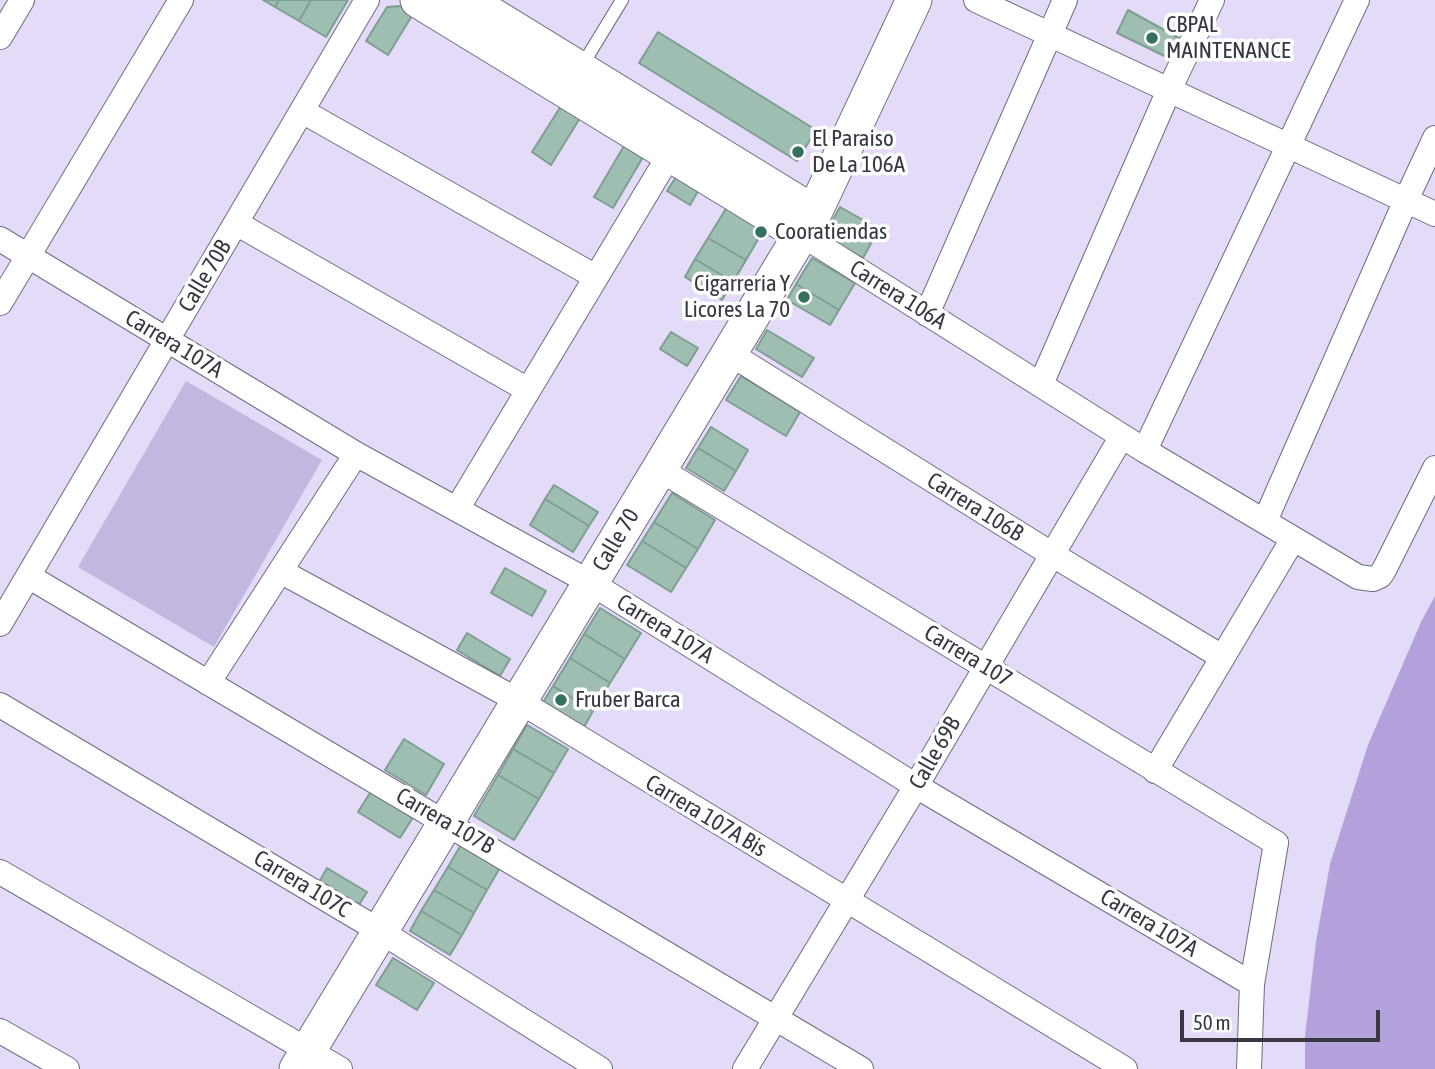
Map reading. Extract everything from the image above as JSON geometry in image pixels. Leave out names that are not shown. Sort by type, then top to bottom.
[{"type":"street","points":[[0,37],[22,0]]},
{"type":"street","points":[[0,303],[181,0]]},
{"type":"street","name":"Calle 70B","points":[[0,624],[367,0]]},
{"type":"street","name":"Carrera 106A","points":[[418,0],[670,154],[807,224]]},
{"type":"street","name":"Carrera 106A","points":[[467,0],[580,69],[807,224],[927,314],[1122,436],[1358,577],[1373,579],[1380,576],[1435,468]]},
{"type":"street","name":"Calle 70","points":[[303,1059],[807,224],[914,0]]},
{"type":"street","points":[[976,0],[1435,214]]},
{"type":"street","points":[[927,314],[1065,0]]},
{"type":"street","points":[[1041,384],[1169,90],[1212,0]]},
{"type":"street","points":[[1145,450],[1357,0]]},
{"type":"street","points":[[302,111],[596,277]]},
{"type":"street","points":[[1265,522],[1435,138]]},
{"type":"street","points":[[457,509],[670,154]]},
{"type":"street","points":[[236,223],[528,390]]},
{"type":"street","name":"Carrera 107A","points":[[0,239],[356,453],[591,583],[916,786],[1252,984]]},
{"type":"street","name":"Carrera 106B","points":[[729,353],[1222,657]]},
{"type":"street","name":"Calle 69B","points":[[745,1069],[916,786],[1122,436]]},
{"type":"street","points":[[208,683],[282,572],[356,453]]},
{"type":"street","name":"Carrera 107","points":[[659,469],[1276,843],[1252,984]]},
{"type":"street","points":[[1156,771],[1293,539]]},
{"type":"street","name":"Carrera 107A Bis","points":[[282,572],[519,701],[1125,1069]]},
{"type":"street","name":"Carrera 107B","points":[[28,576],[861,1069]]},
{"type":"street","name":"Carrera 107C","points":[[0,705],[380,931],[600,1069]]},
{"type":"street","points":[[0,872],[303,1059],[341,1069]]},
{"type":"street","points":[[1249,1069],[1252,984]]},
{"type":"street","points":[[0,1031],[67,1069]]},
{"type":"lane","points":[[580,69],[622,0]]},
{"type":"shaded area","points":[[186,381],[322,460],[214,647],[78,567]]},
{"type":"shaded area","points":[[1435,596],[1435,1069],[1305,1069],[1305,1036],[1316,942],[1330,864],[1368,745],[1421,622]]},
{"type":"building","points":[[263,0],[279,0],[275,7]]},
{"type":"building","points":[[279,0],[311,0],[299,21],[275,7]]},
{"type":"building","points":[[311,0],[348,0],[326,37],[299,21]]},
{"type":"building","points":[[400,6],[413,14],[388,55],[366,41],[387,7]]},
{"type":"building","name":"CBPAL MAINTENANCE","points":[[1128,10],[1186,42],[1177,62],[1117,33]]},
{"type":"building","points":[[658,32],[816,130],[797,161],[639,63]]},
{"type":"building","points":[[561,106],[580,118],[551,165],[532,152]]},
{"type":"building","points":[[624,146],[643,157],[613,208],[594,197]]},
{"type":"building","points":[[678,174],[700,188],[690,205],[667,191]]},
{"type":"building","points":[[727,207],[764,229],[746,260],[708,238]]},
{"type":"building","points":[[840,207],[879,229],[863,258],[824,236]]},
{"type":"building","points":[[708,238],[746,260],[733,282],[695,259]]},
{"type":"building","points":[[812,258],[855,283],[839,310],[796,284]]},
{"type":"building","points":[[695,259],[733,282],[722,300],[685,277]]},
{"type":"building","points":[[796,284],[839,310],[830,325],[787,300]]},
{"type":"building","points":[[767,330],[814,358],[802,377],[756,349]]},
{"type":"building","points":[[671,332],[698,348],[687,366],[660,349]]},
{"type":"building","points":[[741,376],[800,412],[786,436],[726,400]]},
{"type":"building","points":[[711,427],[748,450],[736,471],[698,448]]},
{"type":"building","points":[[698,448],[736,471],[724,491],[686,468]]},
{"type":"building","points":[[554,485],[598,512],[589,526],[545,499]]},
{"type":"building","points":[[672,493],[715,520],[698,549],[654,522]]},
{"type":"building","points":[[545,499],[589,526],[573,552],[530,525]]},
{"type":"building","points":[[654,522],[698,549],[686,568],[642,541]]},
{"type":"building","points":[[642,541],[686,568],[671,592],[627,565]]},
{"type":"building","points":[[505,568],[546,591],[532,616],[491,593]]},
{"type":"building","points":[[600,608],[641,633],[625,659],[584,634]]},
{"type":"building","points":[[467,633],[510,659],[500,676],[457,650]]},
{"type":"building","points":[[584,634],[625,659],[610,683],[570,658]]},
{"type":"building","points":[[570,658],[610,683],[593,711],[553,686]]},
{"type":"building","points":[[553,686],[593,711],[583,729],[542,704]]},
{"type":"building","points":[[527,725],[568,749],[554,773],[513,749]]},
{"type":"building","points":[[404,739],[444,764],[426,795],[385,770]]},
{"type":"building","points":[[513,749],[554,773],[539,799],[498,775]]},
{"type":"building","points":[[498,775],[539,799],[514,840],[474,816]]},
{"type":"building","points":[[373,788],[415,814],[400,838],[358,812]]},
{"type":"building","points":[[462,843],[501,866],[487,890],[448,867]]},
{"type":"building","points":[[448,867],[487,890],[474,913],[434,890]]},
{"type":"building","points":[[327,868],[367,892],[357,908],[318,884]]},
{"type":"building","points":[[434,890],[474,913],[462,935],[421,911]]},
{"type":"building","points":[[421,911],[462,935],[450,955],[410,931]]},
{"type":"building","points":[[393,958],[434,983],[417,1010],[376,985]]},
{"type":"place","name":"CBPAL MAINTENANCE","points":[[1152,38]]},
{"type":"place","name":"El Paraiso De La 106A","points":[[798,152]]},
{"type":"place","name":"Cooratiendas","points":[[761,232]]},
{"type":"place","name":"Cigarreria Y Licores La 70","points":[[804,297]]},
{"type":"place","name":"Fruber Barca","points":[[561,700]]}]
